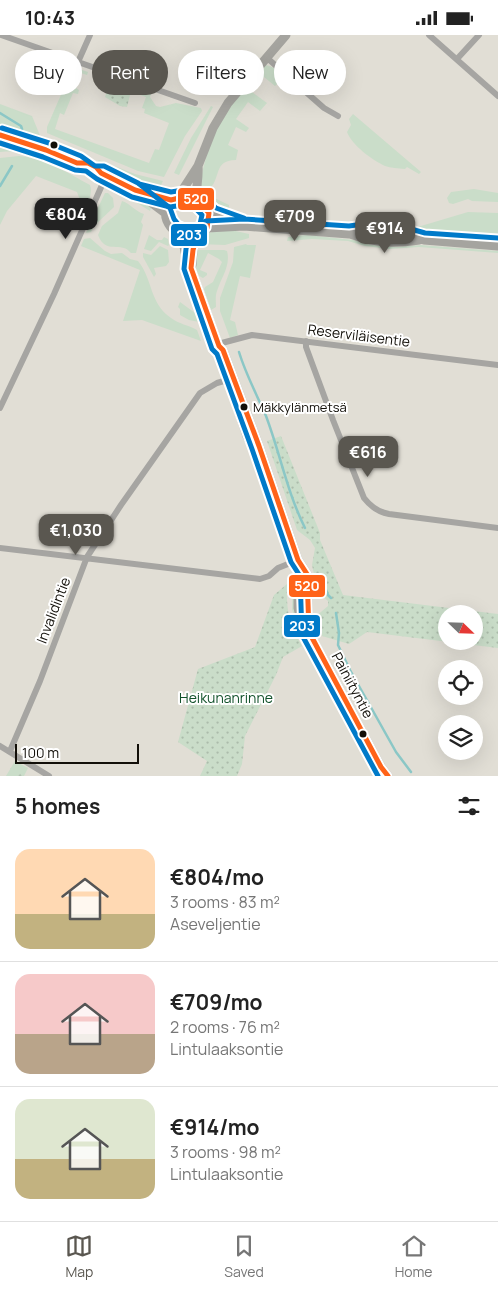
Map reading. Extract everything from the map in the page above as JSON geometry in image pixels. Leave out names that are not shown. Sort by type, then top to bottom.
[{"type":"street","points":[[2,35],[44,50]]},
{"type":"street","points":[[82,53],[90,35]]},
{"type":"street","points":[[165,213],[167,206],[175,199],[198,166],[219,116],[286,35]]},
{"type":"street","points":[[429,35],[498,96]]},
{"type":"street","points":[[456,59],[479,35]]},
{"type":"street","points":[[266,57],[324,108],[338,116]]},
{"type":"street","points":[[82,63],[195,103]]},
{"type":"street","points":[[0,135],[46,150],[77,163],[88,163],[96,167],[103,175],[135,190],[165,213],[170,226],[182,235],[197,235],[207,228],[244,226],[349,234],[371,231],[388,232],[424,240],[498,246]]},
{"type":"street","points":[[196,199],[199,175],[198,166]]},
{"type":"street","points":[[0,408],[54,294],[103,175]]},
{"type":"street","points":[[135,190],[175,199],[188,197],[196,199],[204,206],[208,213],[209,221],[207,228]]},
{"type":"street","points":[[208,213],[244,226]]},
{"type":"street","name":"Painiityntie","points":[[182,235],[185,252],[219,345],[219,351],[250,442],[270,481],[298,560],[307,574],[309,632],[381,767],[388,776]]},
{"type":"street","points":[[191,268],[197,235]]},
{"type":"street","name":"Reserviläisentie","points":[[219,345],[252,335],[498,365]]},
{"type":"street","points":[[306,341],[306,347],[364,498],[372,507],[382,513],[498,528]]},
{"type":"street","name":"Invalidintie","points":[[10,751],[40,681],[87,557],[121,505],[200,393],[217,383],[230,379]]},
{"type":"street","points":[[0,548],[260,579],[269,576],[278,568],[298,560]]},
{"type":"street","points":[[0,746],[49,776]]},
{"type":"green space","points":[[264,65],[274,68],[274,85],[264,77]]},
{"type":"green space","points":[[82,70],[88,72],[87,75],[82,73]]},
{"type":"green space","points":[[61,95],[72,95],[64,115],[60,113],[55,129],[149,163],[155,149],[159,150],[169,123],[144,113],[145,109],[142,108],[146,97],[141,95],[151,95],[156,106],[160,107],[176,103],[201,108],[202,111],[185,136],[164,177],[138,171],[47,133],[47,127]]},
{"type":"green space","points":[[106,95],[130,95],[127,107],[120,106],[105,97]]},
{"type":"green space","points":[[239,95],[256,95],[267,103],[260,111],[248,102],[236,119],[249,128],[246,132],[236,127],[228,145],[238,150],[236,160],[223,163],[215,181],[208,190],[199,186],[210,146],[217,127]]},
{"type":"green space","points":[[0,104],[32,116],[41,138],[48,140],[47,142],[31,141],[0,130]]},
{"type":"green space","points":[[211,106],[213,107],[179,175],[174,173],[191,138]]},
{"type":"green space","points":[[353,114],[421,172],[419,174],[407,167],[405,169],[385,166],[363,152],[353,142],[347,132],[351,125],[349,119]]},
{"type":"green space","points":[[0,141],[58,159],[85,173],[81,175],[52,160],[33,154],[0,152]]},
{"type":"green space","points":[[19,156],[47,163],[90,185],[90,198],[80,220],[78,219],[83,208],[77,192],[36,176],[7,211],[0,225],[0,158]]},
{"type":"green space","points":[[99,160],[135,174],[163,181],[157,193],[112,173],[96,163]]},
{"type":"green space","points":[[118,187],[152,206],[150,211],[108,188]]},
{"type":"green space","points":[[474,189],[498,193],[498,202],[472,201],[468,199],[453,204],[449,203],[447,198],[451,192]]},
{"type":"green space","points":[[200,191],[229,205],[229,209],[236,213],[255,218],[264,218],[266,215],[409,227],[421,226],[468,212],[498,213],[498,241],[239,220],[215,211],[207,204]]},
{"type":"green space","points":[[105,193],[108,193],[113,198],[114,207],[94,226],[91,232],[86,233]]},
{"type":"green space","points":[[122,201],[144,214],[136,253],[131,253],[127,249],[105,245],[98,235],[102,226],[118,213]]},
{"type":"green space","points":[[231,230],[249,234],[249,238],[225,245],[199,244],[208,234],[216,231]]},
{"type":"green space","points":[[149,235],[157,240],[162,240],[164,237],[168,239],[169,245],[159,242],[151,251],[144,249]]},
{"type":"green space","points":[[307,235],[354,240],[372,245],[397,247],[421,245],[498,251],[498,253],[419,247],[389,249],[365,246],[348,241],[312,239],[287,241],[288,237]]},
{"type":"green space","points":[[90,238],[111,254],[122,253],[130,259],[138,261],[143,268],[155,298],[164,312],[174,320],[197,330],[201,341],[142,320],[123,321],[140,270],[81,246],[84,239]]},
{"type":"green space","points":[[246,244],[256,245],[250,278],[240,276],[230,320],[235,322],[238,335],[230,338],[220,311],[220,298],[233,262],[234,247]]},
{"type":"green space","points":[[160,246],[168,250],[169,262],[166,266],[154,268],[156,274],[154,277],[143,257],[143,253],[151,255]]},
{"type":"green space","points":[[197,250],[227,251],[228,262],[216,293],[216,307],[211,310],[204,289],[213,282],[222,262],[208,253],[200,270],[207,273],[203,278],[196,270]]},
{"type":"green space","points":[[180,302],[195,313],[198,313],[199,322],[189,320],[180,315],[178,307]]},
{"type":"green space","points":[[281,436],[343,595],[438,607],[438,641],[367,632],[349,644],[322,636],[315,617],[328,606],[328,601],[318,592],[312,565],[315,548],[310,540],[297,530],[267,441]]},
{"type":"green space","name":"Heikunanrinne","points":[[287,584],[289,616],[302,646],[283,657],[245,736],[242,764],[237,776],[200,776],[207,761],[178,742],[198,669],[255,647],[274,595]]},
{"type":"green space","points":[[293,587],[296,587],[295,601],[382,776],[378,776],[297,626],[292,609]]},
{"type":"green space","points":[[483,612],[498,614],[498,648],[483,646]]},
{"type":"green space","points":[[15,761],[28,768],[24,776],[6,776]]},
{"type":"waterway","points":[[0,113],[21,126],[22,129]]},
{"type":"waterway","points":[[0,186],[12,166]]},
{"type":"waterway","points":[[239,352],[266,416],[293,501],[305,528]]},
{"type":"waterway","points":[[320,575],[331,598]]},
{"type":"waterway","points":[[336,613],[339,633],[338,645],[396,752],[411,772]]},
{"type":"transit line","points":[[2,128],[49,143],[81,156],[95,166],[104,166],[138,183],[170,208],[178,224],[187,228],[194,228],[206,221],[244,219],[349,226],[371,223],[397,225],[425,233],[498,238]]},
{"type":"transit line","name":"520","points":[[0,135],[46,150],[77,163],[88,163],[96,167],[101,173],[135,190],[171,200],[183,197],[196,199],[209,213],[207,228],[197,235],[191,268],[219,346],[223,350],[259,446],[298,560],[307,574],[309,632],[381,767],[388,776]]},
{"type":"transit line","name":"203","points":[[0,143],[75,170],[86,171],[97,179],[132,197],[170,207],[193,206],[202,215],[200,224],[190,232],[184,269],[212,349],[217,354],[252,449],[291,562],[300,576],[302,635],[378,776]]},
{"type":"transit line","points":[[139,184],[171,192],[183,190],[199,192],[216,208],[244,218]]},
{"type":"place","name":"Mäkkylänmetsä","points":[[244,407]]}]
